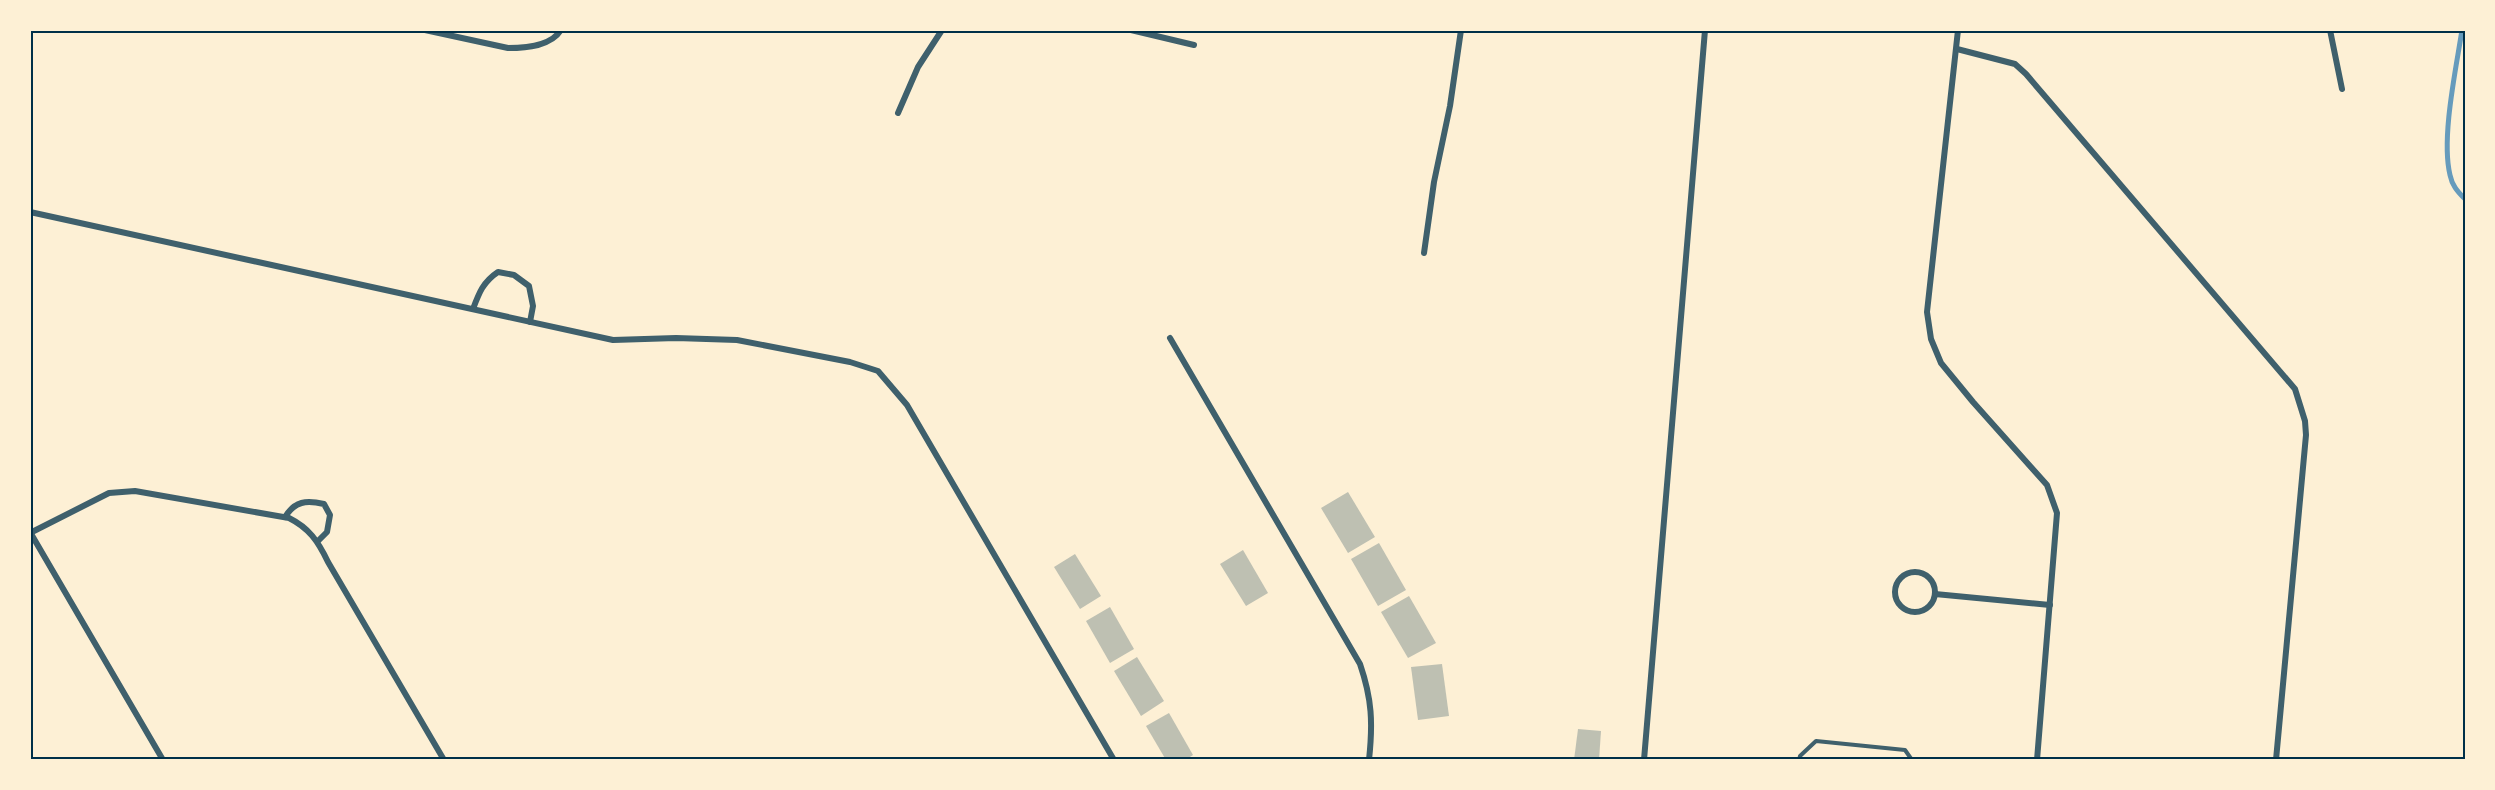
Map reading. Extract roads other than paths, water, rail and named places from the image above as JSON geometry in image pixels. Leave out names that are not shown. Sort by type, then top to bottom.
[{"type":"street","points":[[425,30],[508,48],[545,43],[557,37],[561,30]]},
{"type":"street","points":[[898,112],[918,67],[942,30]]},
{"type":"street","points":[[1131,30],[1194,45]]},
{"type":"street","points":[[1424,253],[1461,30]]},
{"type":"street","points":[[1644,760],[1705,30]]},
{"type":"street","points":[[1958,30],[1927,312],[1930,330],[1941,363],[2047,485],[2054,498],[2057,513],[2037,760]]},
{"type":"street","points":[[2330,30],[2342,88]]},
{"type":"street","points":[[1957,49],[2015,64],[2026,74],[2295,389],[2306,421],[2306,435],[2276,760]]},
{"type":"street","points":[[30,212],[613,340],[676,338],[737,340],[850,362],[878,371],[907,405],[1114,760]]},
{"type":"street","points":[[473,309],[486,280],[498,272],[514,275],[529,286],[533,306],[530,322]]},
{"type":"street","points":[[1170,338],[1360,664],[1370,695],[1369,760]]},
{"type":"street","points":[[163,760],[30,532],[109,493],[135,491],[285,517],[303,525],[318,542],[444,760]]},
{"type":"street","points":[[285,517],[297,504],[309,501],[324,504],[330,515],[327,532],[318,542]]},
{"type":"street","points":[[1915,572],[1927,576],[1932,581],[1935,594],[1930,606],[1918,612],[1911,612],[1900,606],[1896,600],[1895,587],[1902,576],[1915,572]]},
{"type":"street","points":[[1935,594],[2050,605]]},
{"type":"lane","points":[[1799,760],[1800,756],[1816,741],[1905,750],[1912,760]]},
{"type":"waterway","points":[[2462,30],[2450,103],[2447,142],[2451,179],[2464,198]]}]
